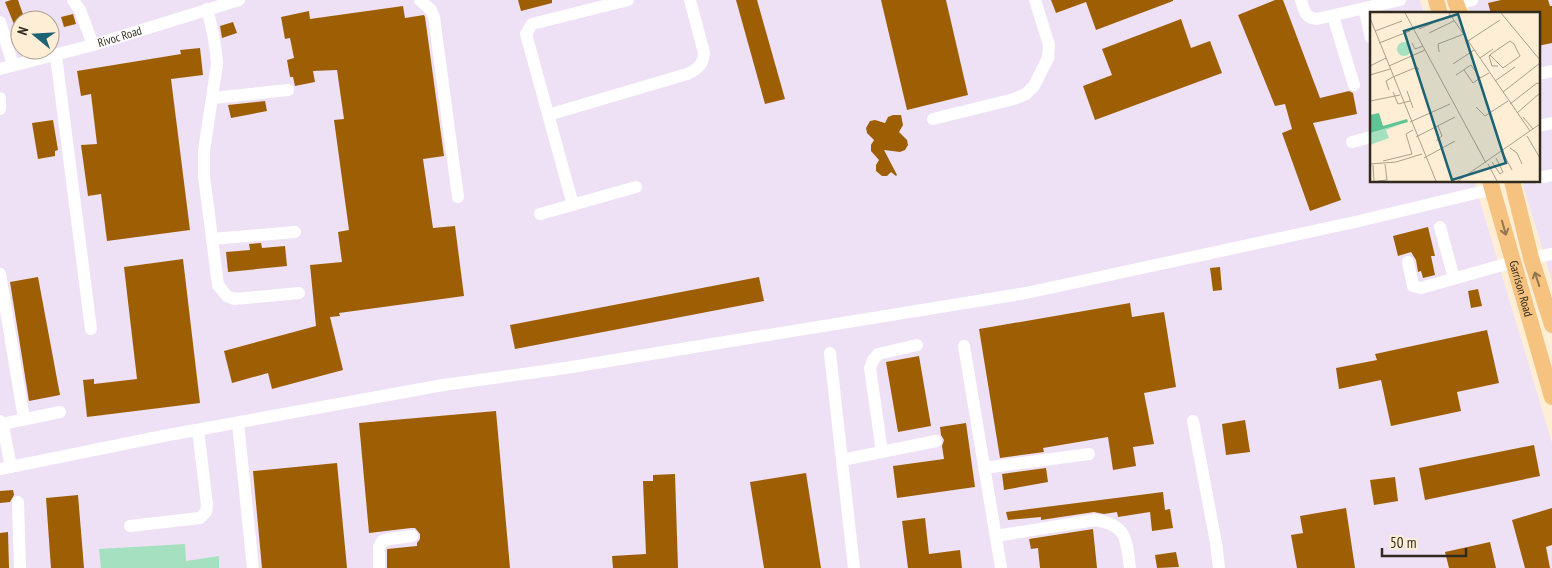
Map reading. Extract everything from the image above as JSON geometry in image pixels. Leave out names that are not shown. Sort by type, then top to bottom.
[{"type":"main road","name":"Garrison Road","points":[[1516,182],[1531,258],[1552,325]]},
{"type":"main road","name":"Garrison Road","points":[[1492,185],[1552,397]]},
{"type":"street","name":"Rivoc Road","points":[[60,55],[239,0]]},
{"type":"street","points":[[420,0],[432,10],[434,17],[458,197]]},
{"type":"street","points":[[573,205],[526,34],[532,24],[628,0]]},
{"type":"street","points":[[548,115],[698,70],[703,61],[704,53],[690,0]]},
{"type":"street","points":[[933,119],[1014,99],[1026,94],[1034,86],[1048,58],[1049,45],[1035,0]]},
{"type":"street","points":[[1301,0],[1305,13],[1310,18],[1317,20],[1364,8],[1394,5]]},
{"type":"street","points":[[78,3],[93,45]]},
{"type":"street","points":[[1364,8],[1370,34]]},
{"type":"street","points":[[207,9],[216,52],[213,98],[204,151],[204,176],[218,285],[227,296],[234,299],[299,294]]},
{"type":"street","points":[[1334,16],[1354,85]]},
{"type":"street","points":[[0,22],[13,65]]},
{"type":"street","name":"Rivoc Road","points":[[0,69],[37,60]]},
{"type":"street","points":[[57,60],[91,329]]},
{"type":"street","points":[[213,98],[288,90]]},
{"type":"street","points":[[0,98],[0,109]]},
{"type":"street","points":[[1352,142],[1370,137]]},
{"type":"street","points":[[60,412],[1,423],[6,468],[198,430],[443,385],[578,366],[1026,293],[1355,222],[1492,185]]},
{"type":"street","points":[[540,214],[636,187]]},
{"type":"street","points":[[1440,227],[1454,278]]},
{"type":"street","points":[[212,239],[294,232]]},
{"type":"street","points":[[1531,258],[1552,254]]},
{"type":"street","points":[[1408,262],[1413,286],[1421,288],[1514,262]]},
{"type":"street","points":[[0,274],[24,419]]},
{"type":"street","points":[[882,452],[870,368],[878,354],[917,345]]},
{"type":"street","points":[[964,346],[1001,568]]},
{"type":"street","points":[[830,353],[854,568]]},
{"type":"street","points":[[1193,421],[1219,568]]},
{"type":"street","points":[[238,423],[253,568]]},
{"type":"street","points":[[130,526],[200,518],[206,512],[207,505],[198,430]]},
{"type":"street","points":[[842,460],[936,441]]},
{"type":"street","points":[[984,468],[1089,454]]},
{"type":"street","points":[[18,502],[20,568]]},
{"type":"street","points":[[996,536],[1095,520],[1106,522],[1119,528],[1125,537],[1130,568]]},
{"type":"street","points":[[379,568],[379,547],[382,541],[389,538],[412,536]]},
{"type":"shaded area","points":[[0,0],[1420,0],[1423,12],[1370,12],[1370,182],[1474,182],[1552,443],[1552,568],[0,568]]},
{"type":"shaded area","points":[[1466,0],[1552,0],[1552,281],[1522,182],[1540,182],[1540,12],[1470,12]]},
{"type":"green space","points":[[185,544],[186,561],[219,556],[219,568],[101,568],[99,549]]},
{"type":"building","points":[[18,0],[22,10],[10,10],[10,14],[5,2]]},
{"type":"building","points":[[518,0],[552,0],[552,3],[521,11]]},
{"type":"building","points":[[736,0],[757,0],[785,99],[765,104]]},
{"type":"building","points":[[881,0],[946,0],[968,95],[907,110]]},
{"type":"building","points":[[1051,0],[1173,1],[1096,30],[1086,2],[1056,13]]},
{"type":"building","points":[[1275,0],[1283,0],[1320,98],[1349,91],[1353,93],[1357,114],[1313,123],[1341,200],[1310,211],[1282,133],[1292,129],[1285,104],[1275,106],[1238,15]]},
{"type":"building","points":[[1501,0],[1548,0],[1550,6],[1552,6],[1552,43],[1540,46],[1540,12],[1490,12],[1488,3]]},
{"type":"building","points":[[403,6],[405,18],[424,15],[425,17],[444,156],[423,159],[433,228],[455,226],[464,296],[339,313],[340,316],[330,317],[343,370],[272,389],[268,373],[232,383],[224,351],[316,326],[310,265],[342,262],[338,232],[349,230],[334,120],[344,119],[337,70],[313,71],[315,82],[295,86],[293,77],[290,77],[287,60],[294,58],[290,38],[285,39],[281,17],[309,11],[310,19]]},
{"type":"building","points":[[73,14],[76,24],[64,27],[61,17]]},
{"type":"building","points":[[1181,19],[1191,48],[1210,41],[1222,73],[1095,120],[1083,86],[1112,75],[1102,49]]},
{"type":"building","points":[[233,22],[237,33],[222,38],[220,26]]},
{"type":"building","points":[[200,48],[203,75],[171,79],[190,230],[107,241],[101,194],[88,196],[81,145],[97,144],[91,94],[81,96],[77,71],[181,54],[180,50]]},
{"type":"building","points":[[265,101],[267,111],[231,118],[228,105]]},
{"type":"building","points":[[901,115],[903,125],[899,132],[907,140],[908,145],[905,150],[900,152],[884,150],[897,175],[891,172],[887,176],[882,176],[876,171],[876,165],[879,160],[871,151],[871,145],[874,140],[867,133],[866,128],[870,121],[875,120],[885,123],[888,117]]},
{"type":"building","points":[[53,120],[58,150],[55,151],[55,156],[38,159],[32,123]]},
{"type":"building","points":[[1428,227],[1435,256],[1431,256],[1435,275],[1423,278],[1421,271],[1418,272],[1416,260],[1411,252],[1398,256],[1393,236]]},
{"type":"building","points":[[261,243],[262,248],[285,246],[287,266],[228,272],[226,252],[250,250],[249,244]]},
{"type":"building","points":[[183,259],[200,403],[87,417],[83,380],[94,379],[94,384],[137,379],[124,267]]},
{"type":"building","points":[[1220,267],[1222,290],[1213,291],[1210,268]]},
{"type":"building","points":[[38,277],[60,395],[29,401],[10,282]]},
{"type":"building","points":[[759,277],[764,301],[515,349],[510,325]]},
{"type":"building","points":[[1478,289],[1482,306],[1471,308],[1468,291]]},
{"type":"building","points":[[1130,303],[1132,317],[1164,312],[1176,387],[1144,393],[1154,444],[1133,447],[1136,466],[1113,470],[1108,437],[1043,448],[1044,452],[1000,458],[979,329]]},
{"type":"building","points":[[1487,330],[1499,383],[1457,392],[1461,411],[1391,426],[1381,380],[1339,389],[1336,368],[1377,360],[1375,354]]},
{"type":"building","points":[[919,356],[931,426],[898,432],[886,362]]},
{"type":"building","points":[[496,411],[510,568],[387,568],[387,549],[417,546],[420,534],[415,528],[369,533],[359,423]]},
{"type":"building","points":[[1245,420],[1250,452],[1226,455],[1222,424]]},
{"type":"building","points":[[966,423],[975,487],[897,498],[893,466],[944,459],[942,446],[944,440],[940,427]]},
{"type":"building","points":[[1534,445],[1540,476],[1425,500],[1419,468]]},
{"type":"building","points":[[337,463],[347,568],[262,568],[253,471]]},
{"type":"building","points":[[1046,468],[1048,482],[1004,490],[1002,474]]},
{"type":"building","points":[[806,473],[821,568],[764,568],[750,482]]},
{"type":"building","points":[[675,474],[678,568],[613,568],[612,556],[646,554],[643,481],[653,481],[653,475]]},
{"type":"building","points":[[1395,477],[1398,501],[1374,505],[1370,480]]},
{"type":"building","points":[[13,490],[14,495],[10,502],[0,503],[0,491]]},
{"type":"building","points":[[1163,492],[1165,510],[1170,509],[1173,528],[1152,531],[1150,512],[1118,517],[1117,512],[1104,514],[1094,512],[1041,520],[1041,517],[1008,520],[1006,512]]},
{"type":"building","points":[[78,495],[84,568],[51,568],[46,498]]},
{"type":"building","points":[[1346,508],[1355,568],[1297,568],[1291,535],[1303,533],[1300,516]]},
{"type":"building","points":[[1552,508],[1552,545],[1546,547],[1550,568],[1525,568],[1512,520]]},
{"type":"building","points":[[925,518],[929,554],[960,550],[962,568],[908,568],[902,521]]},
{"type":"building","points":[[1093,529],[1097,568],[1040,568],[1038,548],[1031,549],[1029,539]]},
{"type":"building","points":[[8,532],[9,568],[0,568],[0,533]]},
{"type":"building","points":[[1490,542],[1496,568],[1449,568],[1445,552]]},
{"type":"building","points":[[1176,552],[1179,567],[1157,568],[1155,555]]}]
